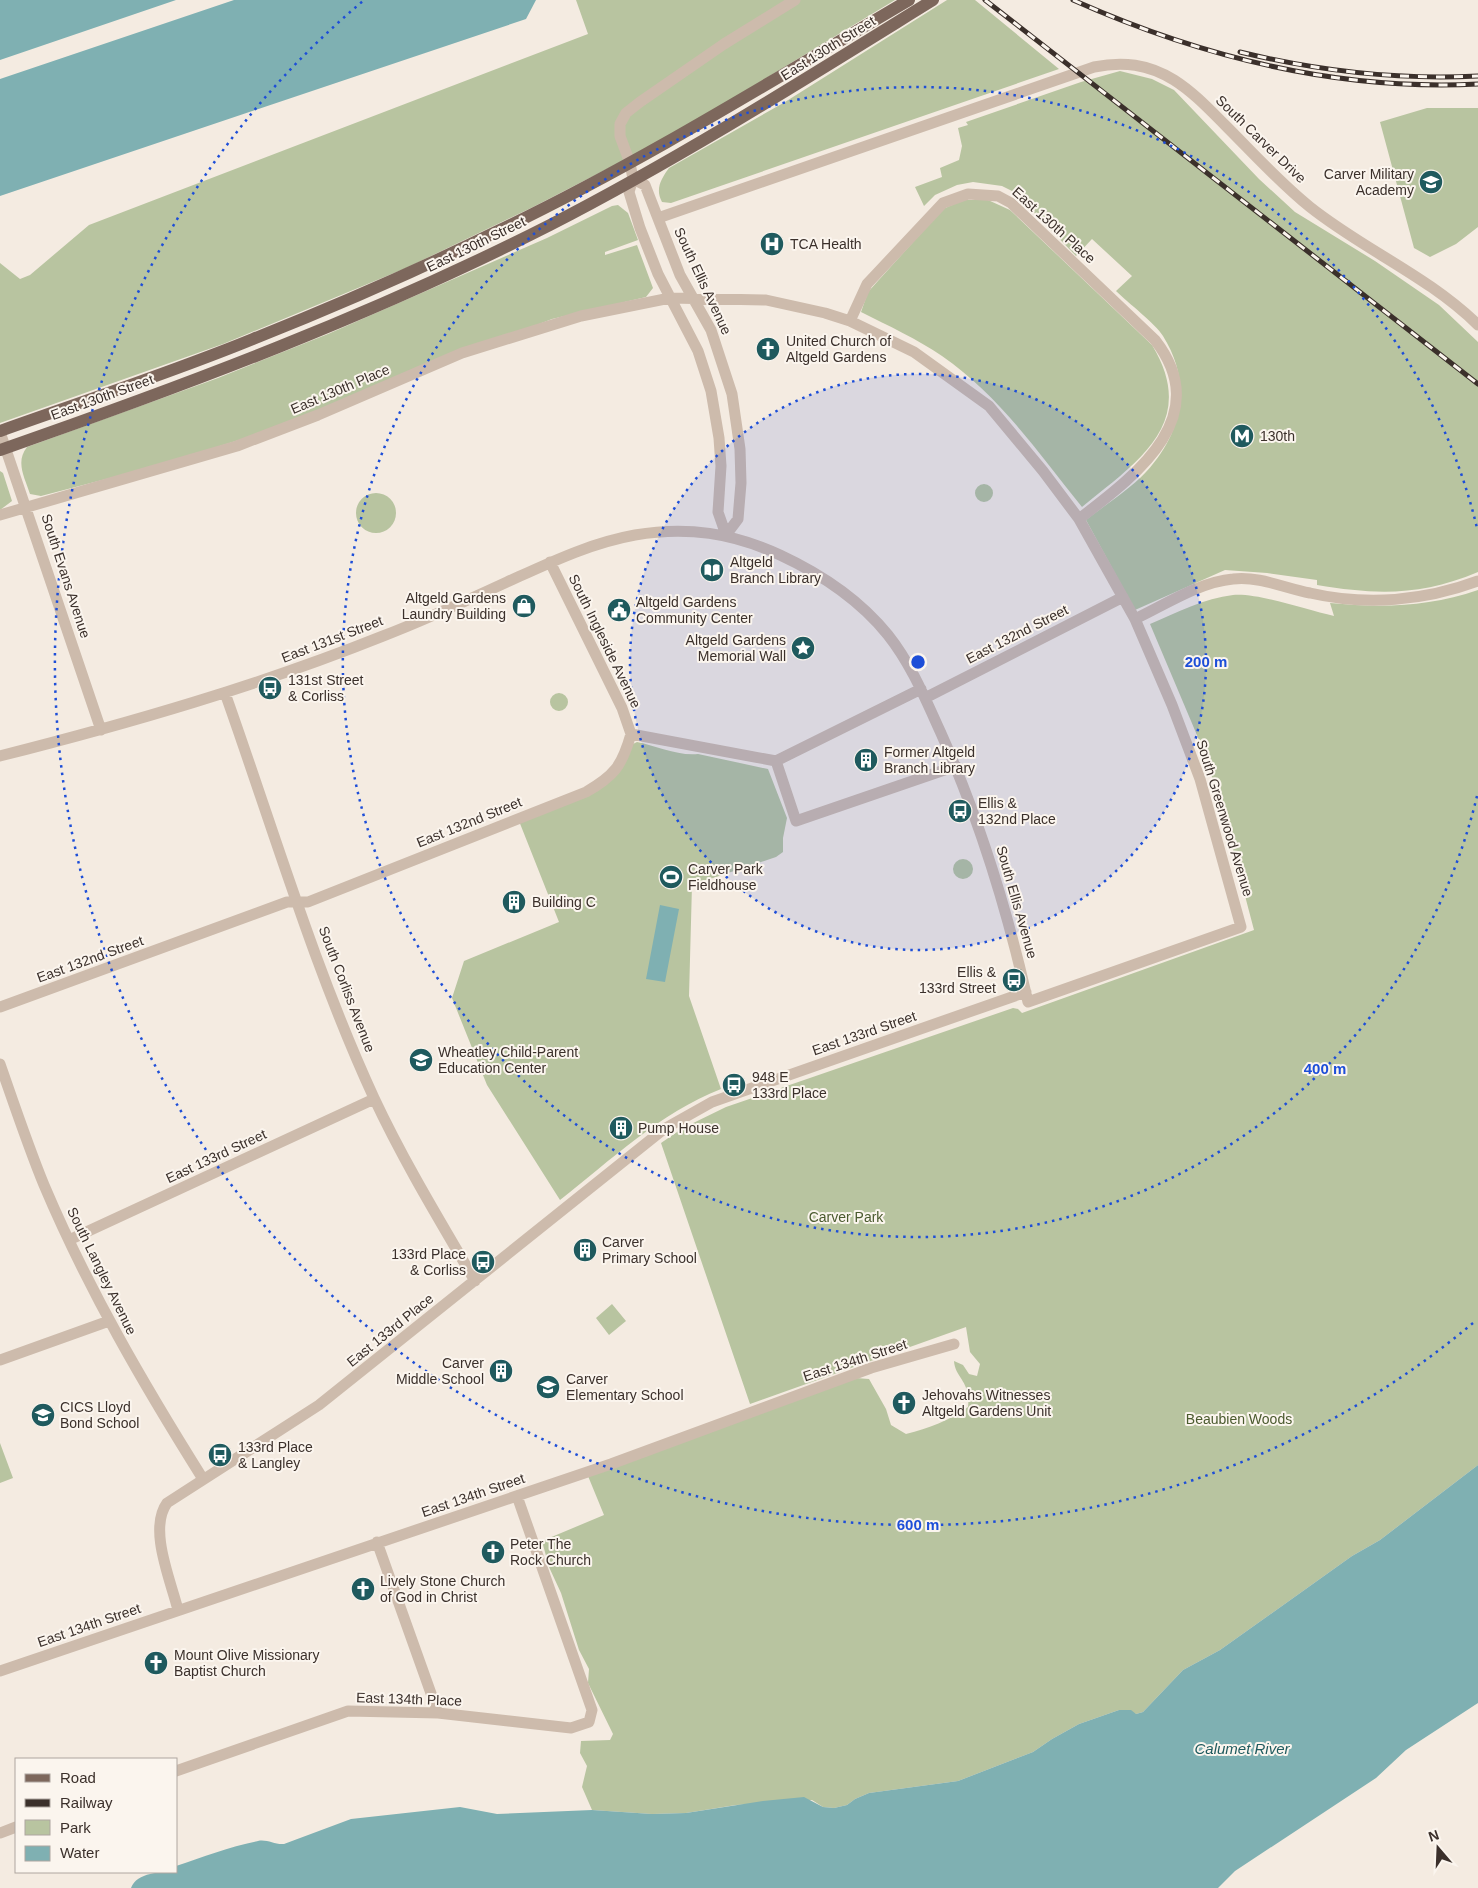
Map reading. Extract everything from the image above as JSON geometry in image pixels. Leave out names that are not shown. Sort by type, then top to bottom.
[{"type":"main road","name":"East 130th Street","points":[[0,431],[250,340],[382,286],[500,230],[630,163],[909,0]]},
{"type":"main road","name":"East 130th Street","points":[[3,449],[255,357],[386,303],[552,224],[717,134],[928,3]]},
{"type":"street","points":[[726,535],[718,512],[721,466],[719,438],[711,391],[698,351],[658,274],[629,192],[633,179],[630,163],[620,136],[620,124],[626,113],[724,44],[795,0]]},
{"type":"street","name":"South Carver Drive","points":[[658,218],[1094,67],[1126,63],[1142,65],[1175,80],[1193,94],[1272,173],[1311,208],[1434,287],[1478,325]]},
{"type":"street","name":"South Ellis Avenue","points":[[633,179],[645,185],[680,275],[711,330],[732,394],[740,449],[740,502],[738,519],[726,535],[756,544],[791,560],[843,591],[887,634],[904,658],[923,693],[956,766],[1008,915],[1027,997]]},
{"type":"street","name":"East 130th Place","points":[[850,321],[867,284],[943,203],[968,194],[998,196],[1011,204],[1154,340],[1170,364],[1174,376],[1176,393],[1171,424],[1156,452],[1144,465],[1079,519]]},
{"type":"street","name":"East 130th Place","points":[[0,515],[237,446],[310,419],[490,343],[581,316],[670,298],[693,298]]},
{"type":"street","name":"South Greenwood Avenue","points":[[693,298],[766,300],[825,313],[850,321],[914,352],[989,406],[1044,471],[1079,519],[1135,619],[1155,662],[1196,765],[1241,927]]},
{"type":"street","name":"South Evans Avenue","points":[[0,431],[3,449],[26,506],[101,730]]},
{"type":"street","name":"East 131st Street","points":[[0,756],[101,730],[225,693],[387,634],[588,547],[637,534],[700,531],[726,535]]},
{"type":"street","name":"South Ingleside Avenue","points":[[550,562],[622,708],[631,734]]},
{"type":"street","points":[[1135,619],[1202,588],[1232,579],[1265,581],[1331,598],[1375,600],[1433,595],[1478,581]]},
{"type":"street","name":"East 132nd Street","points":[[776,761],[1123,597]]},
{"type":"street","name":"South Corliss Avenue","points":[[225,693],[339,1016],[374,1098],[427,1201],[475,1281]]},
{"type":"street","points":[[631,734],[776,761],[796,821],[956,766]]},
{"type":"street","name":"East 132nd Street","points":[[0,1008],[287,902],[308,902],[586,792],[609,779],[617,769],[625,756],[631,734]]},
{"type":"street","name":"East 133rd Street","points":[[712,1102],[1241,927]]},
{"type":"street","name":"South Langley Avenue","points":[[0,1064],[44,1184],[69,1240],[109,1321],[203,1480]]},
{"type":"street","name":"East 133rd Street","points":[[69,1240],[374,1098]]},
{"type":"street","name":"East 133rd Place","points":[[178,1610],[160,1539],[162,1510],[174,1497],[320,1405],[664,1129],[712,1102]]},
{"type":"street","points":[[0,1360],[109,1321]]},
{"type":"street","name":"East 134th Street","points":[[0,1671],[656,1448],[871,1368],[954,1344]]},
{"type":"street","name":"East 134th Place","points":[[178,1770],[348,1711],[438,1713],[571,1728],[589,1722],[592,1710],[516,1496]]},
{"type":"street","points":[[377,1542],[438,1713]]},
{"type":"street","points":[[0,1833],[15,1827]]},
{"type":"green space","points":[[576,0],[895,0],[669,137],[533,207],[406,268],[223,344],[0,423],[0,263],[20,279],[30,275],[89,225],[588,34]]},
{"type":"green space","points":[[947,0],[975,0],[1059,69],[671,203],[662,202],[659,188],[669,168],[785,102]]},
{"type":"green space","points":[[1120,71],[1152,79],[1174,90],[1259,179],[1295,212],[1375,261],[1439,305],[1478,342],[1478,572],[1437,586],[1379,592],[1317,585],[1317,580],[1267,573],[1225,570],[1135,610],[1086,520],[1125,491],[1146,472],[1168,441],[1179,407],[1178,372],[1163,336],[1148,319],[1116,291],[1132,276],[1092,239],[1076,256],[1014,192],[1002,186],[973,182],[957,185],[935,195],[924,206],[915,187],[942,177],[940,168],[959,160],[962,146],[958,128],[968,125],[966,122],[1081,82]]},
{"type":"green space","name":"Carver Military Academy","points":[[1427,108],[1478,108],[1478,227],[1456,244],[1430,257],[1414,248],[1380,122]]},
{"type":"green space","points":[[963,200],[988,200],[1010,210],[1152,345],[1165,373],[1169,397],[1165,419],[1155,439],[1141,457],[1082,507],[1018,427],[963,372],[923,344],[861,312],[868,292],[943,209]]},
{"type":"green space","points":[[618,205],[628,213],[638,240],[605,252],[605,255],[637,245],[653,288],[646,297],[552,319],[252,436],[156,466],[41,496],[30,494],[21,464],[23,453],[27,447],[218,378],[328,334],[547,238],[612,206]]},
{"type":"green space","points":[[0,471],[3,473],[12,501],[0,510]]},
{"type":"green space","points":[[984,484],[990,487],[993,493],[990,499],[984,502],[978,499],[975,493],[978,487]]},
{"type":"green space","points":[[380,493],[387,496],[393,502],[396,513],[395,521],[387,530],[380,533],[372,533],[365,530],[357,521],[356,509],[359,502],[368,494]]},
{"type":"green space","points":[[1478,590],[1478,1465],[1380,1540],[1352,1556],[1220,1650],[1183,1670],[1143,1712],[1136,1714],[1119,1710],[1079,1724],[1033,1752],[958,1781],[869,1793],[847,1805],[834,1808],[823,1807],[812,1800],[736,1805],[686,1813],[652,1814],[592,1810],[582,1787],[587,1766],[580,1753],[581,1741],[610,1740],[613,1734],[588,1683],[589,1669],[579,1650],[561,1593],[549,1567],[542,1541],[604,1515],[588,1476],[856,1378],[869,1379],[886,1409],[891,1425],[906,1434],[914,1432],[931,1427],[968,1407],[967,1391],[957,1372],[954,1361],[963,1365],[969,1374],[977,1376],[980,1364],[970,1352],[966,1327],[750,1404],[661,1143],[683,1128],[726,1107],[1013,1008],[1018,1009],[1022,1013],[1254,930],[1220,801],[1202,747],[1150,624],[1201,603],[1233,595],[1269,599],[1334,616],[1330,603],[1386,606],[1405,605],[1441,600]]},
{"type":"green space","points":[[555,693],[563,693],[568,698],[566,709],[555,711],[550,706],[550,698]]},
{"type":"green space","points":[[637,742],[675,752],[698,754],[768,769],[787,818],[783,838],[783,852],[776,857],[692,885],[689,996],[721,1089],[677,1111],[657,1124],[560,1200],[487,1085],[452,998],[464,961],[559,922],[519,821],[587,794]]},
{"type":"green space","points":[[963,859],[970,862],[973,869],[970,876],[963,879],[956,876],[953,869],[956,862]]},
{"type":"green space","points":[[612,1304],[626,1321],[609,1335],[596,1318]]},
{"type":"green space","points":[[0,1443],[13,1478],[0,1483]]},
{"type":"water","points":[[0,0],[176,0],[0,60]]},
{"type":"water","points":[[234,0],[536,0],[526,19],[0,196],[0,79]]},
{"type":"water","points":[[660,905],[679,909],[665,982],[646,979]]},
{"type":"water","name":"Calumet River","points":[[1478,1465],[1478,1703],[1406,1750],[1376,1778],[1235,1871],[1218,1888],[131,1888],[138,1879],[144,1876],[157,1873],[178,1873],[178,1865],[227,1849],[261,1841],[284,1844],[351,1819],[460,1807],[497,1814],[592,1810],[652,1814],[686,1813],[763,1801],[804,1797],[823,1807],[834,1808],[847,1805],[869,1793],[958,1781],[1033,1752],[1079,1724],[1119,1710],[1131,1710],[1136,1714],[1143,1712],[1183,1670],[1220,1650],[1352,1556],[1380,1540]]},
{"type":"railway","points":[[985,0],[1478,384]]},
{"type":"railway","points":[[1073,0],[1170,38],[1271,66],[1322,76],[1373,82],[1425,85],[1478,84]]},
{"type":"railway","points":[[1240,52],[1269,59],[1358,73],[1418,77],[1478,76]]},
{"type":"place","name":"Carver Military Academy","points":[[1431,182]]},
{"type":"place","name":"TCA Health","points":[[772,244]]},
{"type":"place","name":"United Church of Altgeld Gardens","points":[[768,349]]},
{"type":"place","name":"130th","points":[[1242,436]]},
{"type":"place","name":"Altgeld Branch Library","points":[[712,570]]},
{"type":"place","name":"Altgeld Gardens Laundry Building","points":[[524,606]]},
{"type":"place","name":"Altgeld Gardens Community Center","points":[[619,610]]},
{"type":"place","name":"Altgeld Gardens Memorial Wall","points":[[803,648]]},
{"type":"place","name":"131st Street & Corliss","points":[[270,688]]},
{"type":"place","name":"Former Altgeld Branch Library","points":[[866,760]]},
{"type":"place","name":"Ellis & 132nd Place","points":[[960,811]]},
{"type":"place","name":"Carver Park Fieldhouse","points":[[671,877]]},
{"type":"place","name":"Building C","points":[[514,902]]},
{"type":"place","name":"Ellis & 133rd Street","points":[[1014,980]]},
{"type":"place","name":"Wheatley Child-Parent Education Center","points":[[421,1060]]},
{"type":"place","name":"948 E 133rd Place","points":[[734,1085]]},
{"type":"place","name":"Pump House","points":[[621,1128]]},
{"type":"place","name":"Carver Primary School","points":[[585,1250]]},
{"type":"place","name":"133rd Place & Corliss","points":[[483,1262]]},
{"type":"place","name":"Carver Middle School","points":[[501,1371]]},
{"type":"place","name":"Carver Elementary School","points":[[548,1387]]},
{"type":"place","name":"Jehovahs Witnesses Altgeld Gardens Unit","points":[[904,1403]]},
{"type":"place","name":"CICS Lloyd Bond School","points":[[43,1415]]},
{"type":"place","name":"133rd Place & Langley","points":[[220,1455]]},
{"type":"place","name":"Peter The Rock Church","points":[[493,1552]]},
{"type":"place","name":"Lively Stone Church of God in Christ","points":[[363,1589]]},
{"type":"place","name":"Mount Olive Missionary Baptist Church","points":[[156,1663]]},
{"type":"park label","name":"Carver Park","points":[[846,1217]]},
{"type":"park label","name":"Beaubien Woods","points":[[1239,1419]]}]
